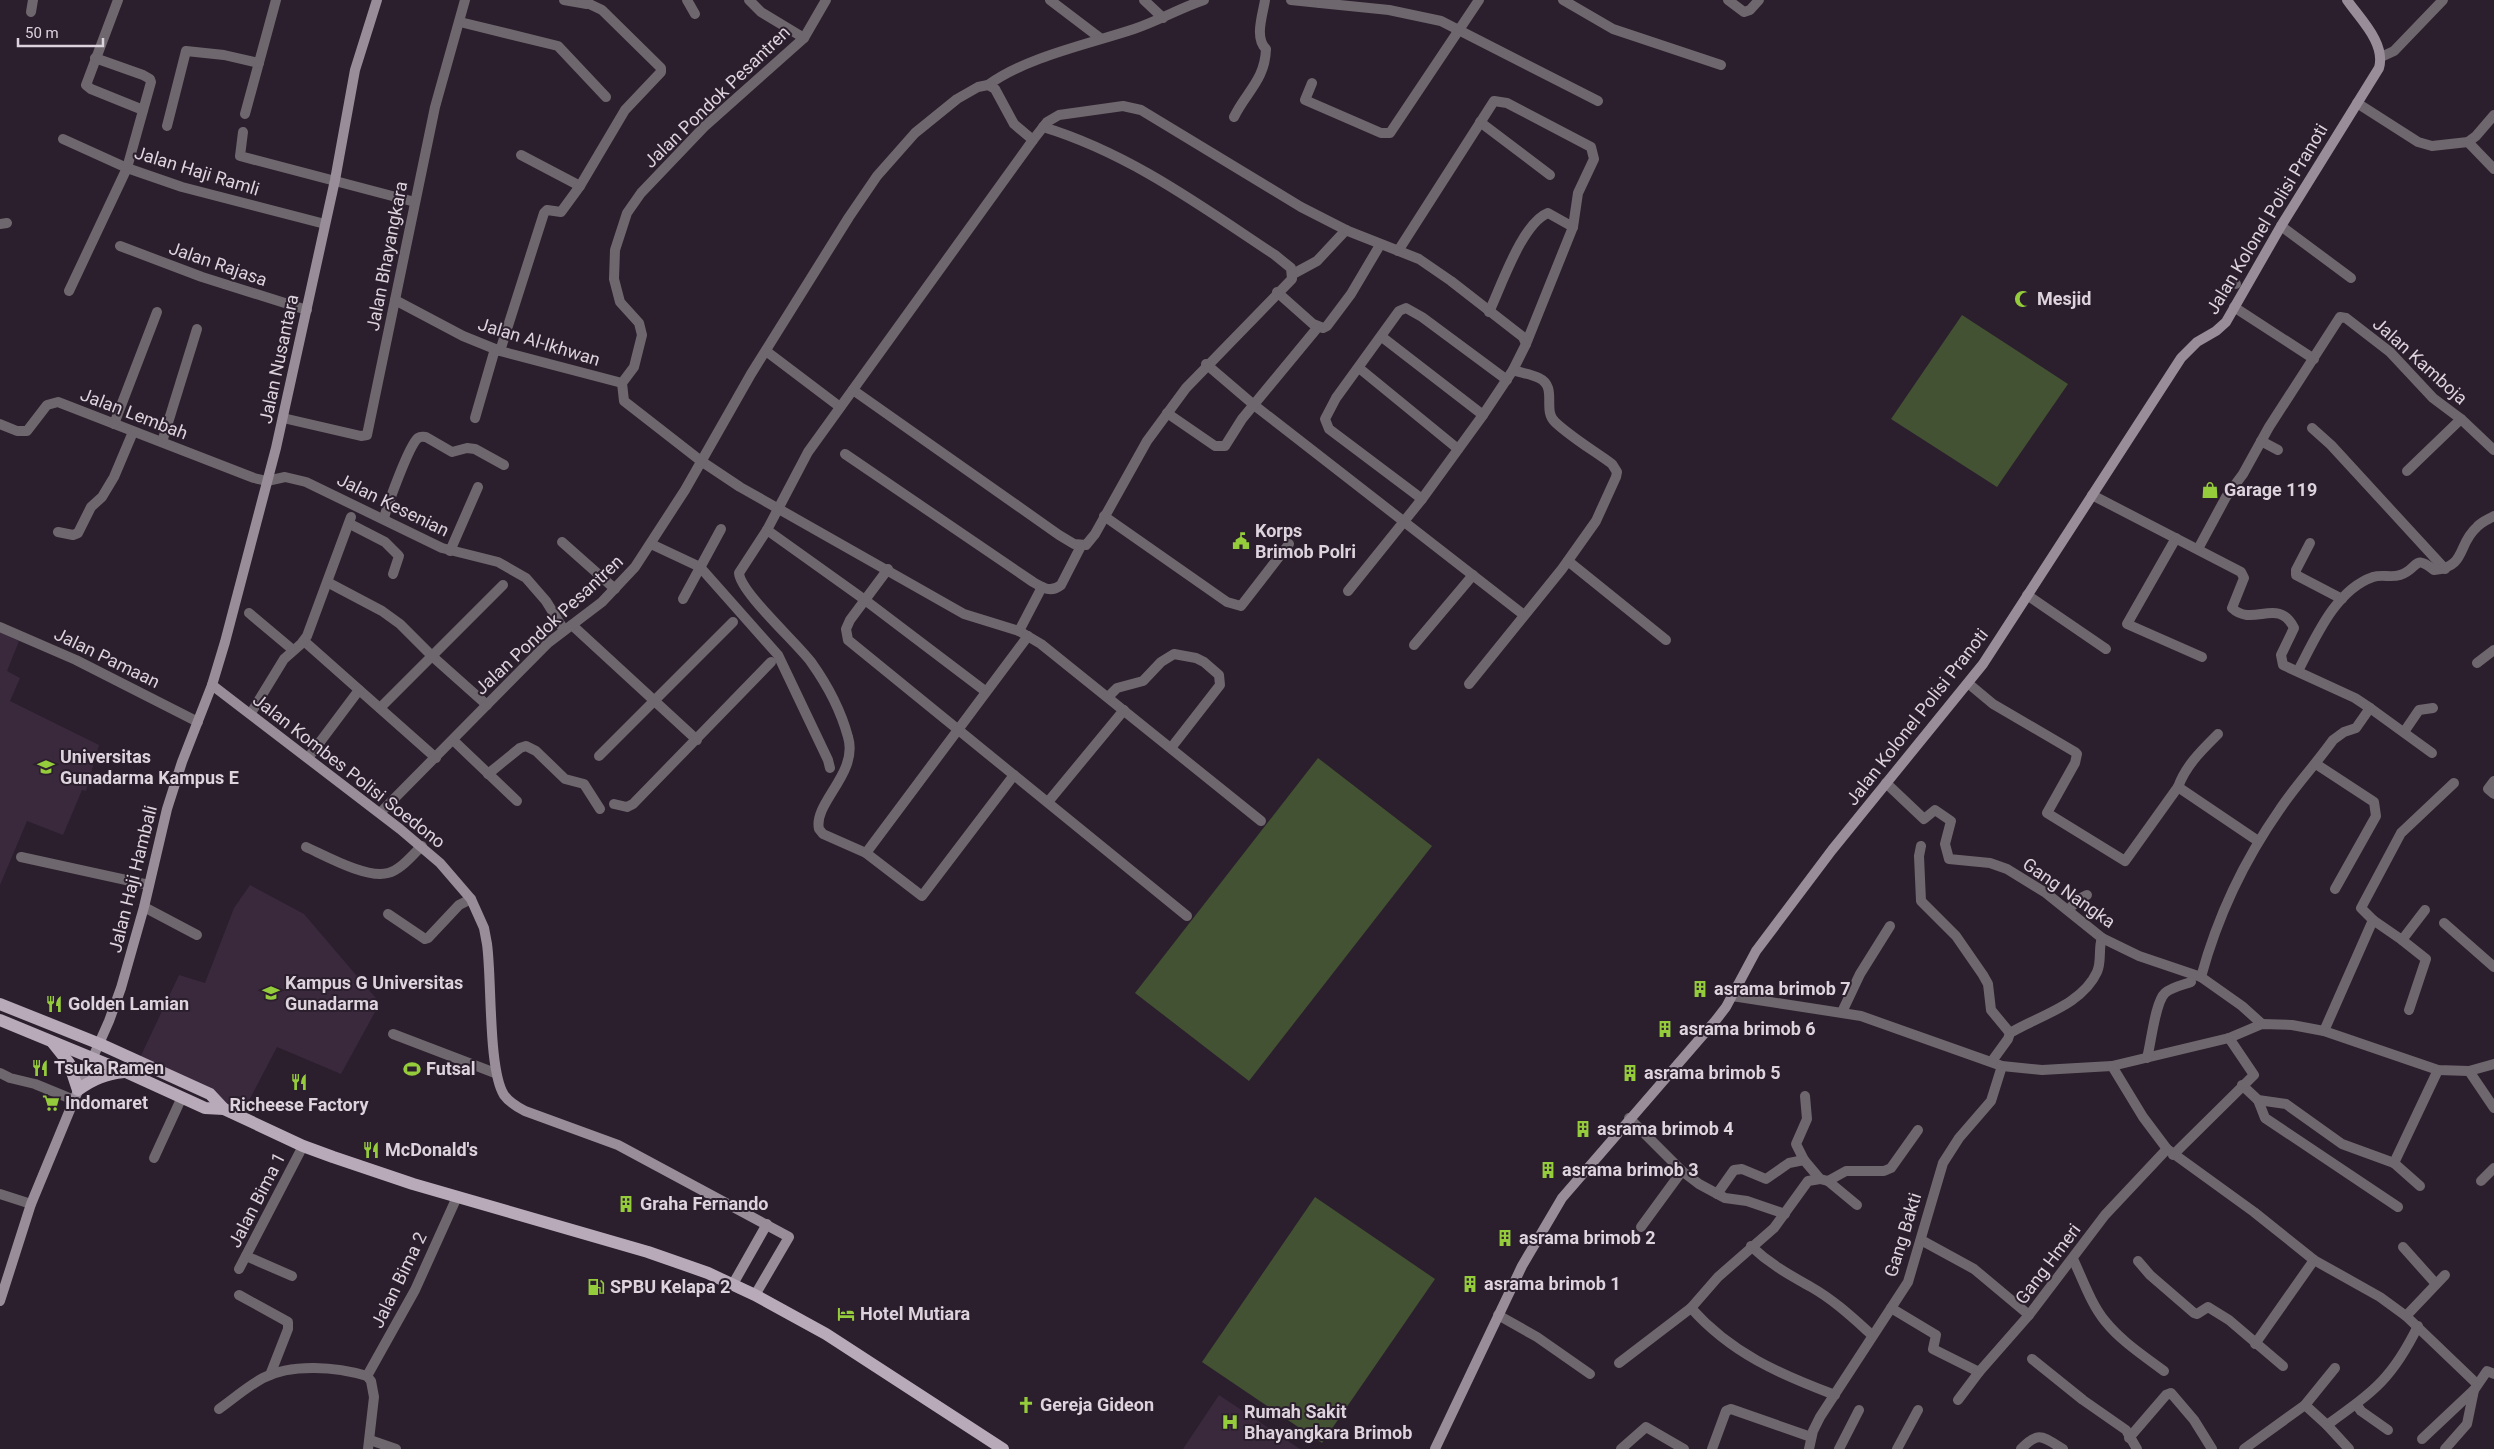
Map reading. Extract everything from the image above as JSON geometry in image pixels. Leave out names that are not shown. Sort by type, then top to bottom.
[{"type":"main road","points":[[0,1004],[100,1044],[210,1094],[224,1109],[303,1146],[457,1197],[656,1255],[708,1273],[756,1295],[833,1338],[1003,1449]]},
{"type":"main road","points":[[0,1020],[126,1072],[205,1108],[224,1109]]},
{"type":"main road","points":[[51,1041],[68,1063],[76,1095],[92,1080],[109,1073],[126,1072]]},
{"type":"street","points":[[31,12],[33,0]]},
{"type":"street","points":[[118,0],[87,80],[88,88],[143,110]]},
{"type":"street","points":[[245,114],[276,0]]},
{"type":"street","name":"Jalan Nusantara","points":[[198,722],[212,685],[283,418],[335,180],[355,70],[377,0]]},
{"type":"street","name":"Jalan Bhayangkara","points":[[283,418],[361,436],[367,435],[435,107],[465,0]]},
{"type":"street","points":[[475,418],[544,213],[547,210],[561,212],[580,186],[624,110],[661,72],[661,68],[602,10],[591,3],[564,0]]},
{"type":"street","points":[[687,0],[695,14]]},
{"type":"street","points":[[749,0],[761,12],[804,38]]},
{"type":"street","name":"Jalan Pondok Pesantren","points":[[622,383],[634,367],[642,335],[639,324],[620,302],[614,279],[615,250],[626,213],[642,193],[704,127],[804,38],[826,0]]},
{"type":"street","points":[[1050,0],[1100,38]]},
{"type":"street","points":[[1144,0],[1163,18]]},
{"type":"street","name":"Jalan Pondok Pesantren","points":[[380,813],[548,643],[615,589],[635,567],[651,544],[766,351],[864,194],[888,162],[915,133],[942,109],[967,93],[988,86],[1000,77],[1100,38],[1132,30],[1204,0]]},
{"type":"street","points":[[1234,117],[1241,103],[1257,84],[1266,58],[1266,49],[1262,45],[1260,35],[1265,0]]},
{"type":"street","points":[[1290,0],[1321,1],[1429,17],[1459,29],[1501,50],[1520,63],[1598,101]]},
{"type":"street","points":[[1312,84],[1305,100],[1381,133],[1390,133],[1479,0]]},
{"type":"street","points":[[1563,0],[1614,29],[1721,65]]},
{"type":"street","points":[[1728,0],[1739,10],[1747,12],[1759,0]]},
{"type":"street","points":[[2347,0],[2379,46],[2381,57],[2394,51],[2443,0]]},
{"type":"street","points":[[460,22],[558,46],[606,97]]},
{"type":"street","points":[[167,126],[186,50],[224,55],[259,63]]},
{"type":"street","name":"Jalan Kolonel Polisi Pranoti","points":[[1434,1449],[1522,1266],[1562,1198],[1629,1118],[1716,1020],[1732,996],[1756,951],[1886,784],[1969,684],[1995,647],[2182,358],[2197,342],[2221,328],[2281,226],[2379,68],[2381,57]]},
{"type":"street","points":[[69,291],[126,168],[151,82],[150,79],[95,58]]},
{"type":"street","points":[[988,86],[995,89],[1014,124],[1033,140]]},
{"type":"street","points":[[1348,591],[1422,499],[1513,370],[1526,344],[1573,227],[1578,193],[1594,159],[1591,147],[1501,101],[1494,101],[1398,251]]},
{"type":"street","points":[[2357,103],[2426,145],[2468,142],[2476,136],[2494,115]]},
{"type":"street","points":[[1014,775],[922,896],[866,853],[823,834],[818,823],[848,763],[849,740],[844,725],[810,661],[746,589],[739,577],[741,568],[767,530],[808,452],[1043,127],[1059,115],[1123,106],[1135,107],[1301,207],[1346,230],[1419,259],[1434,268],[1518,333],[1526,344]]},
{"type":"street","points":[[1480,122],[1550,176]]},
{"type":"street","points":[[853,390],[1059,535],[1081,546],[1086,545],[1091,540],[1148,441],[1167,413],[1206,364],[1292,278],[1292,268],[1275,255],[1131,162],[1078,138],[1043,127]]},
{"type":"street","points":[[243,132],[240,156],[414,202]]},
{"type":"street","name":"Jalan Haji Ramli","points":[[63,139],[126,168],[182,187],[325,224]]},
{"type":"street","points":[[2468,142],[2494,169]]},
{"type":"street","points":[[521,155],[580,186]]},
{"type":"street","points":[[1489,312],[1520,246],[1536,221],[1548,213],[1573,227]]},
{"type":"street","points":[[2281,226],[2351,278]]},
{"type":"street","points":[[1293,274],[1317,262],[1346,230]]},
{"type":"street","points":[[1277,292],[1318,327],[1323,328],[1331,323],[1351,294],[1380,244]]},
{"type":"street","name":"Jalan Rajasa","points":[[120,246],[202,277],[307,310]]},
{"type":"street","name":"Jalan Al-Ikhwan","points":[[395,300],[463,336],[497,350],[622,383]]},
{"type":"street","points":[[2198,549],[2226,497],[2243,474],[2261,441],[2314,359],[2234,307]]},
{"type":"street","points":[[1422,499],[1326,425],[1325,419],[1328,411],[1399,311],[1406,308],[1410,310],[1507,380]]},
{"type":"street","points":[[114,424],[157,312]]},
{"type":"street","name":"Jalan Kamboja","points":[[2314,359],[2338,318],[2346,318],[2390,352],[2433,398],[2461,419],[2494,450]]},
{"type":"street","points":[[1167,413],[1215,446],[1221,448],[1228,442],[1254,405],[1318,327]]},
{"type":"street","points":[[162,442],[197,329]]},
{"type":"street","points":[[1382,337],[1483,415]]},
{"type":"street","points":[[766,351],[840,407]]},
{"type":"street","points":[[1206,364],[1254,405],[1524,615]]},
{"type":"street","points":[[1359,368],[1458,449]]},
{"type":"street","points":[[1469,684],[1568,561],[1596,520],[1617,472],[1612,464],[1554,422],[1549,410],[1550,396],[1546,383],[1539,378],[1513,370]]},
{"type":"street","points":[[622,383],[624,401],[701,461],[729,480],[964,614],[1023,633],[1124,710],[1261,821]]},
{"type":"street","name":"Jalan Lembah","points":[[0,424],[17,431],[27,431],[48,405],[58,402],[133,432],[267,481]]},
{"type":"street","points":[[2407,471],[2461,419]]},
{"type":"street","points":[[2312,428],[2331,445],[2445,569]]},
{"type":"street","points":[[58,532],[73,535],[78,533],[94,503],[102,497],[111,483],[133,432]]},
{"type":"street","points":[[384,518],[411,451],[417,439],[421,437],[426,437],[452,452],[467,448],[475,449],[504,465]]},
{"type":"street","points":[[2261,441],[2278,450]]},
{"type":"street","points":[[845,454],[1042,587],[1055,590],[1061,585],[1081,546]]},
{"type":"street","name":"Jalan Kesenian","points":[[267,481],[285,477],[295,478],[384,518],[450,551],[487,558],[526,578],[568,628],[654,700],[697,740]]},
{"type":"street","points":[[450,551],[478,488]]},
{"type":"street","points":[[2092,495],[2198,549],[2244,575],[2232,608],[2246,616],[2258,616],[2269,611],[2280,613],[2290,620],[2294,628],[2280,659],[2283,664],[2355,698],[2432,753]]},
{"type":"street","points":[[1104,516],[1226,602],[1241,606],[1289,544]]},
{"type":"street","points":[[2298,671],[2316,637],[2342,599],[2358,585],[2372,577],[2402,574],[2419,561],[2423,561],[2434,570],[2445,569],[2460,557],[2469,536],[2476,527],[2494,516]]},
{"type":"street","points":[[251,713],[284,659],[304,641],[329,583],[350,521],[385,542],[397,553],[400,559],[394,574]]},
{"type":"street","points":[[683,599],[721,529]]},
{"type":"street","points":[[767,530],[865,600],[985,691]]},
{"type":"street","points":[[2176,538],[2127,624],[2202,656]]},
{"type":"street","points":[[562,542],[615,589]]},
{"type":"street","points":[[2310,543],[2296,570],[2296,575],[2342,599]]},
{"type":"street","points":[[651,544],[700,567],[778,655],[828,760],[830,768]]},
{"type":"street","points":[[1568,561],[1666,640]]},
{"type":"street","points":[[888,569],[846,629],[848,640],[1186,916]]},
{"type":"street","points":[[1414,645],[1473,575]]},
{"type":"street","points":[[329,583],[382,611],[400,624],[432,656],[487,705]]},
{"type":"street","points":[[380,708],[503,585]]},
{"type":"street","points":[[866,853],[959,730],[985,691],[1023,633],[1042,587]]},
{"type":"street","points":[[2027,595],[2106,649]]},
{"type":"street","points":[[249,613],[293,650]]},
{"type":"street","points":[[599,756],[733,622]]},
{"type":"street","name":"Jalan Pamaan","points":[[0,627],[76,660],[198,722]]},
{"type":"street","points":[[304,641],[436,758]]},
{"type":"street","points":[[2477,663],[2494,650]]},
{"type":"street","points":[[1108,698],[1117,688],[1143,681],[1161,662],[1174,654],[1196,658],[1212,668],[1219,675],[1220,684],[1170,748]]},
{"type":"street","points":[[614,804],[627,807],[633,804],[771,662]]},
{"type":"street","points":[[1969,684],[1993,704],[2077,754],[2075,763],[2046,813],[2125,862],[2178,787],[2182,774],[2192,760],[2218,734]]},
{"type":"street","name":"Jalan Kombes Polisi Soedono","points":[[212,685],[251,713],[422,846],[471,899],[484,928],[487,944],[495,1073],[505,1096],[513,1104],[525,1111],[618,1145],[789,1237],[756,1295]]},
{"type":"street","points":[[308,758],[359,690]]},
{"type":"street","points":[[2147,1058],[2162,996],[2172,989],[2196,980],[2230,898],[2258,841],[2286,800],[2333,740],[2344,732],[2356,728],[2370,708]]},
{"type":"street","points":[[2404,732],[2419,710],[2433,708]]},
{"type":"street","points":[[1048,802],[1124,710]]},
{"type":"street","name":"Jalan Haji Hambali","points":[[0,1301],[31,1204],[76,1095],[100,1044],[127,970],[171,793],[198,722]]},
{"type":"street","points":[[454,740],[517,802]]},
{"type":"street","points":[[488,774],[520,748],[530,748],[564,779],[584,784],[600,808]]},
{"type":"street","points":[[2316,764],[2374,802],[2377,809],[2376,816],[2335,889]]},
{"type":"street","points":[[2494,781],[2488,789],[2494,794]]},
{"type":"street","points":[[2409,1010],[2426,959],[2361,908],[2395,841],[2454,783]]},
{"type":"street","name":"Gang Nangka","points":[[1886,784],[1924,819],[1935,810],[1951,821],[1945,844],[1949,859],[1998,865],[2021,877],[2068,910],[2102,938],[2196,980],[2242,1006],[2262,1024]]},
{"type":"street","points":[[2178,787],[2258,841]]},
{"type":"street","points":[[306,847],[365,871],[387,874],[404,863],[422,846]]},
{"type":"street","points":[[1921,846],[1919,856],[1921,901],[1956,936],[1984,975],[1988,984],[1991,1010],[2010,1032]]},
{"type":"street","points":[[21,857],[149,885]]},
{"type":"street","points":[[2068,910],[2079,899],[2088,896]]},
{"type":"street","points":[[388,914],[425,939],[459,905],[471,899]]},
{"type":"street","points":[[144,907],[197,935]]},
{"type":"street","points":[[2402,940],[2424,910]]},
{"type":"street","points":[[2324,1031],[2374,920]]},
{"type":"street","points":[[2444,924],[2494,968]]},
{"type":"street","points":[[1842,1012],[1860,974],[1890,926]]},
{"type":"street","points":[[1992,1061],[2008,1039],[2010,1032],[2064,1005],[2082,991],[2097,973],[2102,938]]},
{"type":"street","points":[[1732,996],[1842,1012],[1913,1033],[2002,1066],[2042,1070],[2112,1066],[2229,1038],[2262,1024],[2292,1025],[2324,1031],[2438,1070],[2469,1071],[2494,1064]]},
{"type":"street","points":[[393,1034],[495,1073]]},
{"type":"street","points":[[2229,1038],[2254,1075],[2242,1085],[2258,1100],[2265,1118],[2398,1207]]},
{"type":"street","name":"Gang Bakti","points":[[1809,1449],[1808,1436],[1908,1282],[1943,1163],[1955,1144],[1991,1101],[2002,1066]]},
{"type":"street","points":[[2112,1066],[2143,1116],[2170,1152],[2254,1212],[2314,1260],[2380,1297],[2406,1316],[2418,1326],[2476,1387]]},
{"type":"street","points":[[2394,1163],[2438,1070]]},
{"type":"street","points":[[2469,1071],[2494,1108]]},
{"type":"street","points":[[1,1077],[76,1095]]},
{"type":"street","name":"Gang Hmeri","points":[[1958,1400],[1979,1372],[2030,1315],[2116,1203],[2242,1085]]},
{"type":"street","points":[[1805,1096],[1807,1119],[1796,1144],[1804,1160],[1824,1180],[1857,1205]]},
{"type":"street","points":[[154,1158],[182,1097]]},
{"type":"street","points":[[2258,1100],[2286,1104],[2342,1144],[2394,1163],[2420,1186]]},
{"type":"street","points":[[1629,1118],[1682,1170],[1718,1194],[1732,1200],[1754,1203],[1785,1214]]},
{"type":"street","points":[[1619,1363],[1691,1308],[1718,1277],[1751,1246],[1774,1228],[1808,1181],[1824,1180],[1846,1171],[1884,1172],[1891,1168],[1918,1130]]},
{"type":"street","name":"Jalan Bima 1","points":[[239,1269],[303,1146]]},
{"type":"street","points":[[1718,1194],[1734,1170],[1742,1169],[1766,1180],[1789,1163],[1804,1160]]},
{"type":"street","points":[[2481,1181],[2494,1168]]},
{"type":"street","points":[[1641,1227],[1682,1170]]},
{"type":"street","points":[[0,1194],[31,1204]]},
{"type":"street","name":"Jalan Bima 2","points":[[367,1376],[415,1290],[457,1197]]},
{"type":"street","points":[[732,1284],[767,1224]]},
{"type":"street","points":[[1921,1240],[1974,1269],[2030,1315]]},
{"type":"street","points":[[1751,1246],[1782,1272],[1835,1303],[1872,1335]]},
{"type":"street","points":[[2403,1247],[2436,1284]]},
{"type":"street","points":[[246,1256],[292,1276]]},
{"type":"street","points":[[2073,1259],[2105,1322],[2133,1348],[2164,1371]]},
{"type":"street","points":[[2255,1344],[2314,1260]]},
{"type":"street","points":[[2138,1261],[2150,1275],[2194,1313],[2197,1314],[2208,1307],[2229,1320],[2283,1366]]},
{"type":"street","points":[[2406,1316],[2445,1276]]},
{"type":"street","points":[[239,1295],[288,1322],[288,1329],[270,1375]]},
{"type":"street","points":[[1691,1308],[1711,1328],[1765,1367],[1834,1395]]},
{"type":"street","points":[[1891,1308],[1936,1335],[1933,1348],[1979,1372]]},
{"type":"street","points":[[1498,1315],[1537,1337],[1590,1374]]},
{"type":"street","points":[[2327,1425],[2384,1381],[2403,1357],[2418,1326]]},
{"type":"street","points":[[2032,1359],[2083,1400],[2118,1423],[2126,1430],[2132,1445]]},
{"type":"street","points":[[2244,1449],[2259,1445],[2305,1405],[2335,1368]]},
{"type":"street","points":[[219,1410],[270,1375],[289,1370],[324,1369],[367,1376],[371,1380],[374,1397],[369,1444],[396,1449]]},
{"type":"street","points":[[2422,1439],[2476,1387],[2487,1371],[2494,1374]]},
{"type":"street","points":[[2445,1449],[2467,1424],[2476,1387]]},
{"type":"street","points":[[2132,1445],[2166,1395],[2171,1393],[2194,1420],[2212,1449]]},
{"type":"street","points":[[2356,1404],[2361,1411],[2388,1430]]},
{"type":"street","points":[[2305,1405],[2349,1449]]},
{"type":"street","points":[[1712,1449],[1726,1411],[1731,1409],[1808,1436]]},
{"type":"street","points":[[1839,1449],[1860,1410]]},
{"type":"street","points":[[1897,1449],[1918,1410]]},
{"type":"street","points":[[1620,1449],[1646,1427],[1684,1449]]},
{"type":"street","points":[[2021,1449],[2032,1437],[2038,1436],[2063,1449]]},
{"type":"shaded area","name":"Universitas Gunadarma Kampus E","points":[[0,632],[19,641],[7,671],[20,678],[10,701],[99,745],[86,791],[82,790],[63,835],[27,821],[0,885]]},
{"type":"shaded area","name":"Kampus G Universitas Gunadarma","points":[[250,885],[304,914],[380,1003],[341,1074],[277,1047],[241,1116],[137,1064],[179,975],[205,983],[234,908]]},
{"type":"shaded area","name":"Rumah Sakit Bhayangkara Brimob","points":[[1219,1395],[1300,1449],[1183,1449]]},
{"type":"green space","points":[[1962,315],[2068,384],[1997,487],[1891,419]]},
{"type":"green space","points":[[1318,758],[1432,846],[1249,1081],[1135,993]]},
{"type":"green space","points":[[1315,1197],[1435,1279],[1322,1443],[1202,1362]]},
{"type":"place","name":"Mesjid","points":[[2023,299]]},
{"type":"place","name":"Garage 119","points":[[2210,490]]},
{"type":"place","name":"Korps Brimob Polri","points":[[1241,541]]},
{"type":"place","name":"Universitas Gunadarma Kampus E","points":[[46,767]]},
{"type":"place","name":"asrama brimob 7","points":[[1700,989]]},
{"type":"place","name":"Kampus G Universitas Gunadarma","points":[[271,993]]},
{"type":"place","name":"Golden Lamian","points":[[54,1004]]},
{"type":"place","name":"asrama brimob 6","points":[[1665,1029]]},
{"type":"place","name":"Tsuka Ramen","points":[[40,1068]]},
{"type":"place","name":"Futsal","points":[[412,1069]]},
{"type":"place","name":"asrama brimob 5","points":[[1630,1073]]},
{"type":"place","name":"Richeese Factory","points":[[299,1082]]},
{"type":"place","name":"Indomaret","points":[[51,1103]]},
{"type":"place","name":"asrama brimob 4","points":[[1583,1129]]},
{"type":"place","name":"McDonald's","points":[[371,1150]]},
{"type":"place","name":"asrama brimob 3","points":[[1548,1170]]},
{"type":"place","name":"Graha Fernando","points":[[626,1204]]},
{"type":"place","name":"asrama brimob 2","points":[[1505,1238]]},
{"type":"place","name":"asrama brimob 1","points":[[1470,1284]]},
{"type":"place","name":"SPBU Kelapa 2","points":[[596,1287]]},
{"type":"place","name":"Hotel Mutiara","points":[[846,1314]]},
{"type":"place","name":"Gereja Gideon","points":[[1026,1405]]},
{"type":"place","name":"Rumah Sakit Bhayangkara Brimob","points":[[1230,1422]]}]
